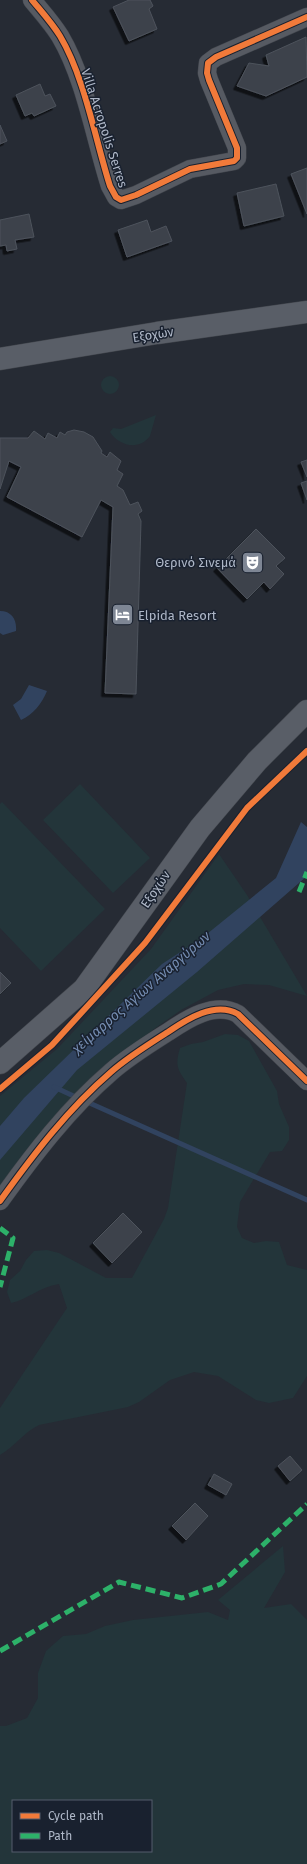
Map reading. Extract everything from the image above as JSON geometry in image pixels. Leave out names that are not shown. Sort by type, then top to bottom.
[{"type":"main road","name":"Εξοχών","points":[[0,359],[165,332],[307,312]]},
{"type":"main road","name":"Εξοχών","points":[[0,1063],[84,989],[200,828],[257,761],[307,711]]},
{"type":"street","name":"Villa Acropolis Serres","points":[[32,0],[55,28],[68,52],[88,110],[110,186],[116,197],[121,200],[136,196],[190,170],[234,161],[237,158],[237,148],[209,80],[207,73],[208,63],[216,57],[307,17]]},
{"type":"street","points":[[0,1201],[46,1140],[111,1072],[158,1038],[201,1014],[224,1010],[238,1014],[307,1081]]},
{"type":"shaded area","points":[[110,376],[116,379],[119,385],[116,391],[110,394],[104,391],[101,385],[104,379]]},
{"type":"shaded area","points":[[156,415],[150,436],[140,444],[129,445],[118,441],[110,432],[113,428],[121,429]]},
{"type":"shaded area","points":[[80,784],[150,858],[113,893],[43,820]]},
{"type":"shaded area","points":[[2,802],[105,909],[41,971],[0,928],[0,804]]},
{"type":"shaded area","points":[[219,854],[247,895],[307,996],[269,985],[244,984],[218,990],[181,1010],[154,1029],[110,1066],[0,1193],[0,1096],[57,1049],[151,949]]},
{"type":"shaded area","points":[[225,1034],[238,1035],[249,1041],[277,1091],[279,1104],[289,1127],[289,1140],[282,1151],[270,1152],[240,1202],[237,1227],[242,1238],[254,1243],[266,1241],[279,1242],[287,1265],[307,1270],[307,1376],[293,1398],[269,1403],[256,1400],[218,1376],[194,1372],[170,1380],[139,1402],[128,1407],[39,1425],[33,1428],[0,1455],[0,1408],[67,1308],[59,1284],[11,1303],[7,1292],[10,1280],[20,1271],[26,1260],[34,1251],[47,1250],[59,1253],[106,1278],[132,1278],[164,1219],[168,1208],[187,1083],[179,1070],[177,1063],[180,1048]]},
{"type":"shaded area","points":[[283,1546],[285,1572],[264,1608],[291,1604],[307,1620],[307,1864],[0,1864],[0,1726],[6,1726],[27,1718],[38,1698],[38,1673],[46,1651],[63,1636],[86,1634],[105,1626],[133,1620],[208,1612],[228,1620],[230,1610],[218,1600]]},
{"type":"water","points":[[0,611],[11,614],[16,623],[16,631],[3,635],[0,633]]},
{"type":"water","points":[[29,685],[47,691],[37,708],[21,720],[13,705],[21,699]]},
{"type":"water","name":"χείμαρρος Αγίων Αναργύρων","points":[[301,822],[307,827],[307,876],[197,972],[77,1070],[0,1160],[0,1126],[24,1098],[162,964],[202,938],[276,878]]},
{"type":"building","points":[[129,0],[150,0],[153,6],[149,9],[157,29],[129,41],[113,7]]},
{"type":"building","points":[[306,37],[307,77],[266,96],[237,86],[249,63],[269,66],[266,55]]},
{"type":"building","points":[[40,84],[45,96],[50,94],[56,106],[34,116],[32,113],[25,116],[16,95]]},
{"type":"building","points":[[0,125],[7,141],[0,144]]},
{"type":"building","points":[[307,168],[307,214],[291,174]]},
{"type":"building","points":[[276,184],[284,216],[244,226],[237,193]]},
{"type":"building","points":[[29,214],[34,237],[15,240],[17,249],[7,251],[6,245],[0,246],[0,220]]},
{"type":"building","points":[[147,220],[151,232],[166,226],[172,241],[127,257],[118,230]]},
{"type":"building","name":"Elpida Resort","points":[[74,430],[84,432],[93,437],[102,451],[101,453],[107,457],[110,452],[121,461],[117,470],[123,474],[117,486],[123,490],[130,505],[138,502],[142,511],[138,514],[141,521],[136,694],[105,693],[113,507],[101,500],[82,537],[7,497],[21,467],[9,461],[0,489],[0,438],[28,438],[34,431],[45,439],[48,433],[57,438],[60,432],[65,435],[67,432]]},
{"type":"building","points":[[307,460],[307,477],[301,462]]},
{"type":"building","points":[[307,481],[307,500],[301,483]]},
{"type":"building","name":"Θερινό Σινεμά","points":[[256,529],[285,558],[276,566],[284,574],[270,589],[264,582],[247,599],[217,568]]},
{"type":"building","points":[[0,972],[11,983],[0,994]]},
{"type":"building","points":[[123,1213],[142,1232],[112,1263],[93,1243]]},
{"type":"building","points":[[290,1456],[302,1470],[290,1481],[278,1466]]},
{"type":"building","points":[[214,1474],[232,1484],[226,1495],[208,1485]]},
{"type":"building","points":[[195,1503],[208,1516],[186,1540],[172,1526]]},
{"type":"waterway","points":[[54,1087],[78,1098]]},
{"type":"waterway","points":[[85,1101],[307,1200]]},
{"type":"marked path","points":[[299,892],[307,872]]},
{"type":"marked path","points":[[0,1228],[13,1238],[0,1287]]},
{"type":"marked path","points":[[0,1651],[119,1582],[182,1598],[221,1584],[307,1504]]},
{"type":"cycle path","points":[[32,0],[57,31],[69,53],[89,109],[110,186],[116,197],[121,200],[136,195],[190,169],[234,161],[237,158],[237,148],[209,80],[207,73],[208,63],[216,57],[307,17]]},
{"type":"cycle path","points":[[0,1089],[52,1045],[145,943],[247,808],[307,751]]},
{"type":"cycle path","points":[[0,1201],[52,1133],[95,1086],[118,1066],[139,1051],[192,1017],[202,1013],[220,1010],[238,1014],[307,1081]]},
{"type":"place","name":"Θερινό Σινεμά","points":[[252,562]]},
{"type":"place","name":"Elpida Resort","points":[[123,615]]}]
